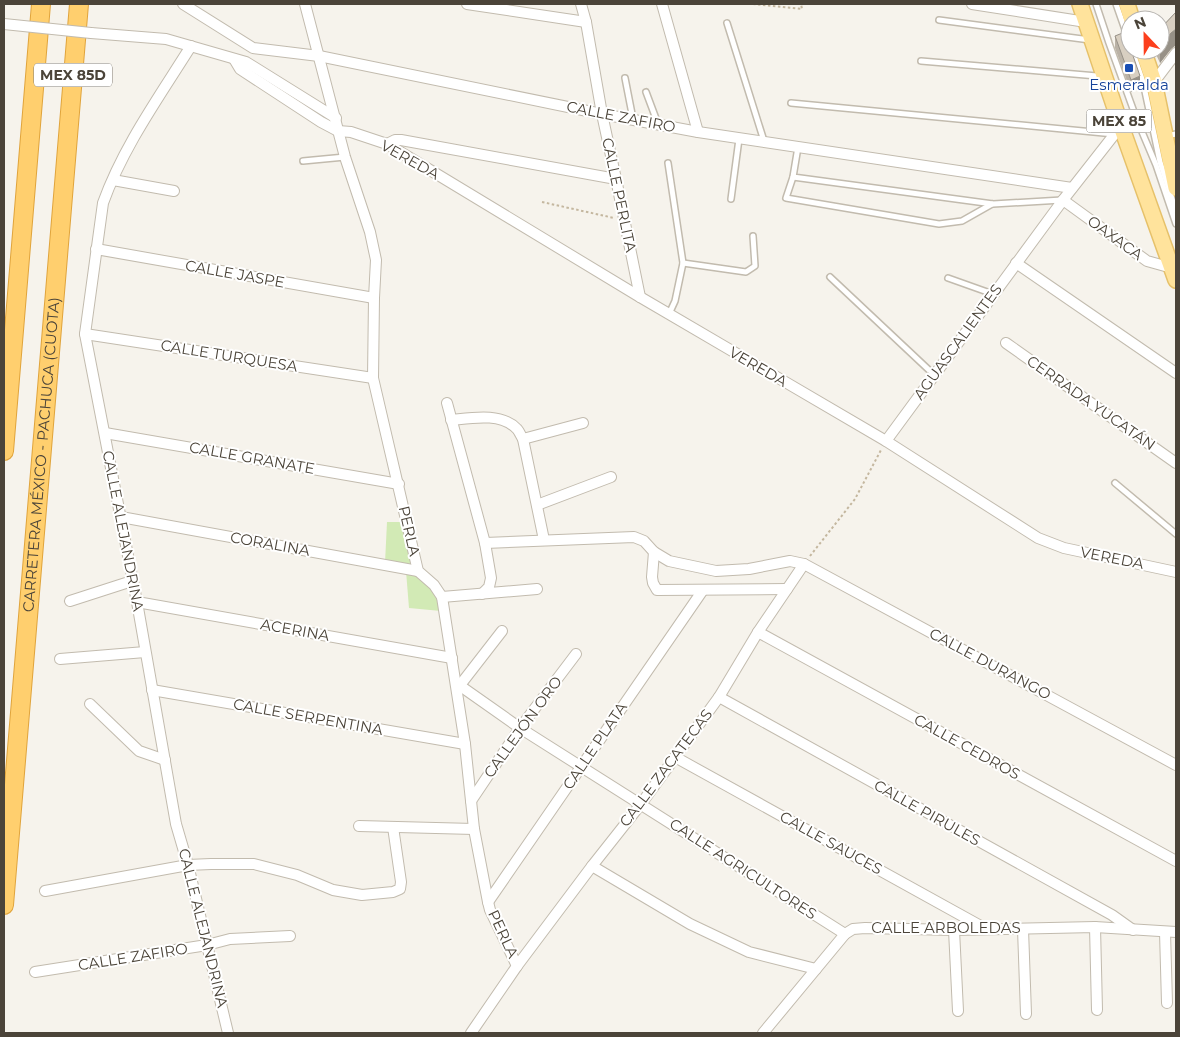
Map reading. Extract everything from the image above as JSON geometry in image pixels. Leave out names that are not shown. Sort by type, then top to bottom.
[{"type":"highway","name":"MEX 85D","points":[[4,451],[40,4]]},
{"type":"highway","name":"CARRETERA MÉXICO - PACHUCA (CUOTA)","points":[[4,905],[79,4]]},
{"type":"main road","name":"MEX 85","points":[[1080,4],[1104,75],[1118,130],[1174,274]]},
{"type":"main road","name":"MEX 85","points":[[1146,60],[1171,135],[1176,188]]},
{"type":"street","name":"CALLE ZAFIRO","points":[[183,4],[253,48],[318,56],[698,132],[1072,188]]},
{"type":"street","name":"PERLA","points":[[305,4],[345,157],[370,232],[376,260],[373,378],[418,571],[434,585],[442,598],[458,687],[474,829],[488,902],[517,966]]},
{"type":"street","points":[[466,4],[586,22]]},
{"type":"street","name":"CALLE PERLITA","points":[[581,4],[640,297]]},
{"type":"street","points":[[662,4],[698,132]]},
{"type":"street","points":[[972,4],[1086,22]]},
{"type":"street","name":"VEREDA","points":[[4,24],[166,39],[234,59],[321,122],[338,131],[351,132],[387,144],[640,297],[886,441],[1038,538],[1064,548],[1176,572]]},
{"type":"street","name":"CALLE ALEJANDRINA","points":[[191,46],[136,134],[103,203],[85,334],[137,602],[176,824],[208,944],[228,1033]]},
{"type":"street","points":[[243,65],[253,48]]},
{"type":"street","points":[[1154,82],[1176,53]]},
{"type":"street","name":"VEREDA","points":[[243,65],[334,116],[351,132]]},
{"type":"street","name":"AGUASCALIENTES","points":[[886,441],[1062,200],[1118,130]]},
{"type":"street","points":[[387,144],[395,140],[401,140],[616,179]]},
{"type":"street","points":[[113,180],[174,191]]},
{"type":"street","name":"OAXACA","points":[[1062,200],[1147,261],[1174,274]]},
{"type":"street","name":"CALLE JASPE","points":[[96,249],[374,298]]},
{"type":"street","points":[[1016,263],[1176,373]]},
{"type":"street","name":"CALLE TURQUESA","points":[[85,334],[373,378]]},
{"type":"street","name":"CERRADA YUCATÁN","points":[[1006,343],[1176,463]]},
{"type":"street","points":[[447,403],[485,543],[491,578],[489,587],[482,594]]},
{"type":"street","points":[[451,420],[485,417],[506,421],[517,429],[523,439],[544,540]]},
{"type":"street","points":[[523,439],[583,423]]},
{"type":"street","name":"CALLE GRANATE","points":[[105,433],[399,484]]},
{"type":"street","points":[[537,505],[611,477]]},
{"type":"street","name":"CORALINA","points":[[121,517],[418,571]]},
{"type":"street","points":[[485,543],[634,537],[644,540],[654,552],[669,561],[716,571],[749,569],[790,561],[804,564]]},
{"type":"street","points":[[654,552],[652,577],[657,590],[787,589]]},
{"type":"street","name":"CALLE ZACATECAS","points":[[471,1033],[517,966],[641,804],[719,697],[758,632],[804,564]]},
{"type":"street","name":"CALLE DURANGO","points":[[804,564],[1176,765]]},
{"type":"street","points":[[70,601],[132,581]]},
{"type":"street","points":[[442,598],[537,589]]},
{"type":"street","name":"CALLE PLATA","points":[[488,902],[702,590]]},
{"type":"street","name":"ACERINA","points":[[137,602],[452,658]]},
{"type":"street","points":[[502,630],[458,687],[641,804]]},
{"type":"street","name":"CALLE CEDROS","points":[[758,632],[1176,862]]},
{"type":"street","points":[[60,659],[146,652]]},
{"type":"street","name":"CALLEJÓN ORO","points":[[471,800],[520,728],[576,654]]},
{"type":"street","name":"CALLE SERPENTINA","points":[[152,690],[465,744]]},
{"type":"street","name":"CALLE PIRULES","points":[[719,697],[1112,915],[1133,930]]},
{"type":"street","points":[[90,704],[139,751],[165,760]]},
{"type":"street","name":"CALLE SAUCES","points":[[675,756],[987,929]]},
{"type":"street","name":"CALLE AGRICULTORES","points":[[641,804],[845,934]]},
{"type":"street","points":[[359,826],[474,829]]},
{"type":"street","points":[[45,891],[188,865],[254,864],[297,875],[333,890],[362,895],[393,892],[400,889],[401,882],[392,827]]},
{"type":"street","points":[[592,866],[690,924],[749,952],[816,969]]},
{"type":"street","name":"CALLE ARBOLEDAS","points":[[845,934],[854,929],[865,928],[954,930],[1094,928],[1176,932]]},
{"type":"street","points":[[1094,928],[1097,1010]]},
{"type":"street","points":[[1023,929],[1026,1014]]},
{"type":"street","points":[[954,930],[958,1011]]},
{"type":"street","points":[[1165,932],[1166,1003]]},
{"type":"street","points":[[763,1033],[845,934]]},
{"type":"street","name":"CALLE ZAFIRO","points":[[35,972],[230,939],[290,936]]},
{"type":"lane","points":[[1096,4],[1108,43],[1156,165],[1176,224]]},
{"type":"lane","points":[[939,20],[1092,41]]},
{"type":"lane","points":[[727,23],[764,142]]},
{"type":"lane","points":[[921,60],[1097,76],[1104,75]]},
{"type":"lane","points":[[1135,60],[1143,82],[1160,162],[1176,211]]},
{"type":"lane","points":[[625,78],[633,120]]},
{"type":"lane","points":[[646,92],[658,124]]},
{"type":"lane","points":[[791,103],[1118,130]]},
{"type":"lane","points":[[732,199],[739,138]]},
{"type":"lane","points":[[798,147],[793,177],[786,198],[939,224],[962,221],[993,204]]},
{"type":"lane","points":[[303,160],[345,157]]},
{"type":"lane","points":[[668,163],[683,262],[676,300],[669,314]]},
{"type":"lane","points":[[793,177],[993,204],[1062,200]]},
{"type":"lane","points":[[683,262],[746,272],[755,266],[753,236]]},
{"type":"lane","points":[[830,276],[935,374]]},
{"type":"lane","points":[[948,278],[993,294]]},
{"type":"lane","points":[[1115,483],[1176,534]]},
{"type":"path","points":[[753,4],[802,9],[801,4]]},
{"type":"path","points":[[542,202],[624,218]]},
{"type":"path","points":[[804,564],[856,499],[886,441]]},
{"type":"green space","points":[[387,522],[405,522],[416,568],[385,563]]},
{"type":"green space","points":[[406,571],[418,574],[432,586],[441,611],[409,608]]},
{"type":"building","points":[[1176,12],[1176,29],[1170,34],[1170,18]]},
{"type":"building","points":[[1120,34],[1120,50],[1115,36]]},
{"type":"building","points":[[1124,60],[1134,60],[1140,76],[1131,80]]},
{"type":"place","name":"Esmeralda","points":[[1129,68]]}]
